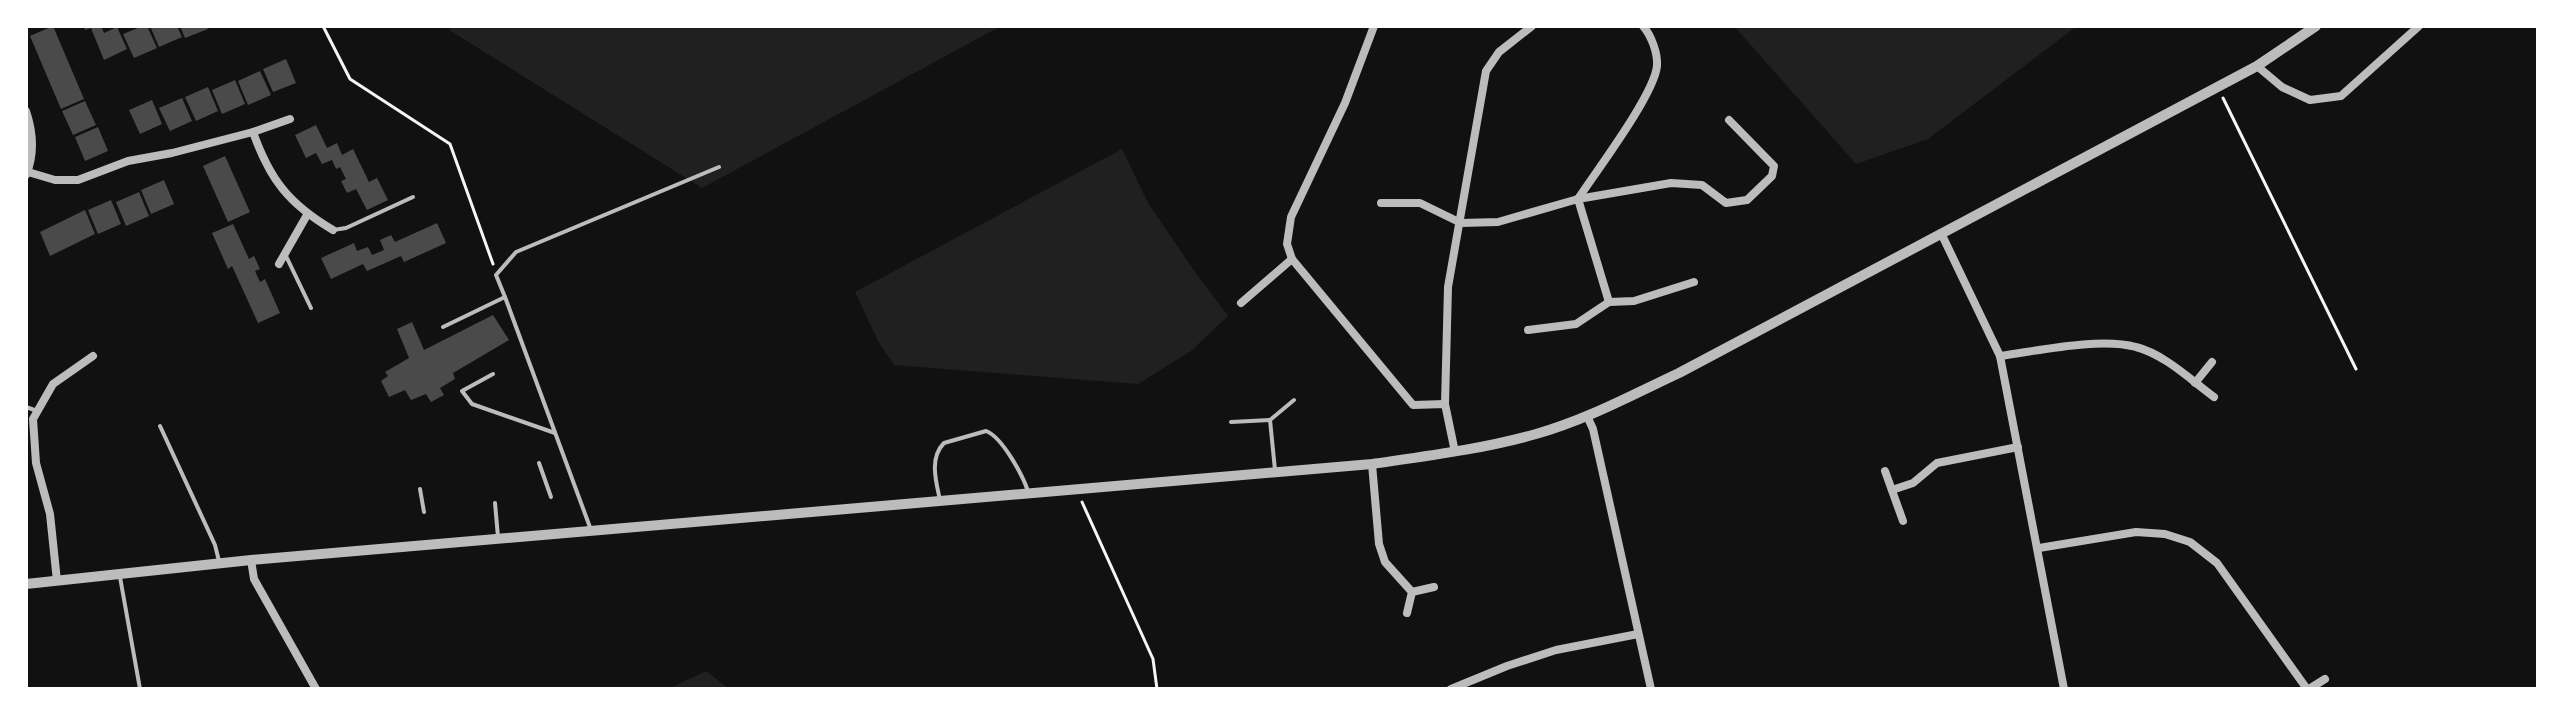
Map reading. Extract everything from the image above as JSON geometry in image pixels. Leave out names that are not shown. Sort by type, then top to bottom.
[{"type":"street","points":[[1374,26],[1345,103],[1291,217],[1287,244],[1292,259],[1413,405],[1445,404]]},
{"type":"street","points":[[1455,452],[1445,404],[1448,287],[1486,71],[1499,52],[1532,26]]},
{"type":"street","points":[[1578,199],[1649,91],[1657,64],[1651,34],[1643,26]]},
{"type":"street","points":[[26,584],[251,560],[1372,464],[1455,452],[1538,434],[1587,416],[1679,373],[2257,66],[2316,26]]},
{"type":"street","points":[[2257,66],[2282,87],[2310,100],[2341,96],[2419,26]]},
{"type":"street","points":[[26,111],[32,132],[27,173],[55,180],[78,180],[128,161],[172,153],[290,119]]},
{"type":"street","points":[[1381,203],[1420,203],[1461,223],[1498,222],[1578,199],[1671,183],[1702,185],[1726,203],[1747,200],[1772,176],[1774,166],[1729,120]]},
{"type":"street","points":[[253,132],[259,150],[283,191],[307,215],[333,230]]},
{"type":"street","points":[[1578,199],[1609,302]]},
{"type":"street","points":[[279,264],[307,215]]},
{"type":"street","points":[[1941,233],[2000,356],[2064,689]]},
{"type":"street","points":[[1241,303],[1292,259]]},
{"type":"street","points":[[1528,330],[1576,324],[1609,302],[1634,301],[1694,282]]},
{"type":"street","points":[[2000,356],[2100,344],[2135,347],[2158,357],[2214,397]]},
{"type":"street","points":[[57,581],[50,514],[36,463],[33,419],[53,384],[93,356]]},
{"type":"street","points":[[2195,383],[2212,362]]},
{"type":"street","points":[[1587,416],[1593,429],[1651,689]]},
{"type":"street","points":[[1892,490],[1913,483],[1937,463],[2018,447]]},
{"type":"street","points":[[1372,464],[1379,544],[1385,562],[1412,592]]},
{"type":"street","points":[[1885,471],[1903,521]]},
{"type":"street","points":[[2039,548],[2136,532],[2165,534],[2190,542],[2217,563],[2308,689],[2325,679]]},
{"type":"street","points":[[251,560],[254,579],[316,689]]},
{"type":"street","points":[[1412,592],[1434,587]]},
{"type":"street","points":[[1407,613],[1412,592]]},
{"type":"street","points":[[1451,689],[1556,650],[1638,634]]},
{"type":"lane","points":[[592,532],[496,275],[516,252],[719,167]]},
{"type":"lane","points":[[333,230],[346,228],[413,197]]},
{"type":"lane","points":[[284,252],[311,308]]},
{"type":"lane","points":[[443,327],[505,297]]},
{"type":"lane","points":[[493,374],[462,391],[472,404],[555,433]]},
{"type":"lane","points":[[1231,422],[1270,420],[1294,400]]},
{"type":"lane","points":[[26,407],[37,411]]},
{"type":"lane","points":[[1270,420],[1275,472]]},
{"type":"lane","points":[[160,426],[215,545],[219,563]]},
{"type":"lane","points":[[940,502],[936,478],[939,448],[944,443],[981,431],[991,432],[997,438],[1029,494]]},
{"type":"lane","points":[[539,463],[551,497]]},
{"type":"lane","points":[[420,489],[424,512]]},
{"type":"lane","points":[[495,503],[498,539]]},
{"type":"lane","points":[[120,574],[140,689]]},
{"type":"path","points":[[323,26],[350,79],[450,144],[496,275]]},
{"type":"path","points":[[2217,87],[2356,369]]},
{"type":"path","points":[[1078,490],[1153,659],[1157,689]]},
{"type":"shaded area","points":[[449,26],[1001,26],[702,188],[451,31]]},
{"type":"shaded area","points":[[1734,26],[2077,26],[1928,139],[1856,164]]},
{"type":"shaded area","points":[[1122,149],[1148,203],[1228,316],[1191,351],[1138,384],[894,365],[878,341],[855,292]]},
{"type":"shaded area","points":[[706,671],[729,689],[668,689]]},
{"type":"building","points":[[53,26],[84,99],[61,109],[30,36]]},
{"type":"building","points":[[84,26],[101,26],[104,33],[117,27],[127,49],[104,60],[91,28],[85,30]]},
{"type":"building","points":[[147,26],[157,48],[134,58],[123,34]]},
{"type":"building","points":[[150,26],[177,26],[182,37],[159,47]]},
{"type":"building","points":[[180,26],[207,26],[208,29],[185,38]]},
{"type":"building","points":[[286,59],[296,83],[273,92],[263,69]]},
{"type":"building","points":[[260,71],[271,95],[248,105],[238,81]]},
{"type":"building","points":[[235,80],[245,104],[222,114],[212,90]]},
{"type":"building","points":[[208,87],[218,111],[196,121],[185,97]]},
{"type":"building","points":[[182,98],[192,121],[170,131],[159,108]]},
{"type":"building","points":[[152,100],[162,124],[140,134],[129,110]]},
{"type":"building","points":[[85,101],[96,125],[73,135],[62,111]]},
{"type":"building","points":[[316,125],[327,148],[337,143],[342,155],[353,149],[369,182],[377,178],[388,200],[367,210],[356,189],[347,193],[341,181],[346,179],[332,160],[322,164],[316,153],[306,158],[295,135]]},
{"type":"building","points":[[98,127],[108,151],[85,161],[75,137]]},
{"type":"building","points":[[225,156],[250,212],[228,222],[203,166]]},
{"type":"building","points":[[164,180],[174,204],[151,214],[141,190]]},
{"type":"building","points":[[139,192],[149,216],[126,226],[116,202]]},
{"type":"building","points":[[111,200],[121,224],[98,234],[88,210]]},
{"type":"building","points":[[85,210],[95,234],[50,256],[40,232]]},
{"type":"building","points":[[437,223],[446,243],[404,262],[401,256],[367,271],[363,264],[331,279],[321,258],[354,243],[357,251],[368,247],[372,255],[384,250],[380,240],[391,235],[395,242]]},
{"type":"building","points":[[233,224],[249,259],[254,256],[260,269],[255,271],[260,282],[265,279],[280,313],[258,323],[232,266],[228,269],[212,233]]},
{"type":"building","points":[[493,315],[509,340],[453,373],[455,379],[440,388],[444,395],[431,402],[426,394],[411,400],[405,390],[389,397],[381,381],[388,376],[385,372],[409,358],[397,329],[412,322],[424,350]]}]
